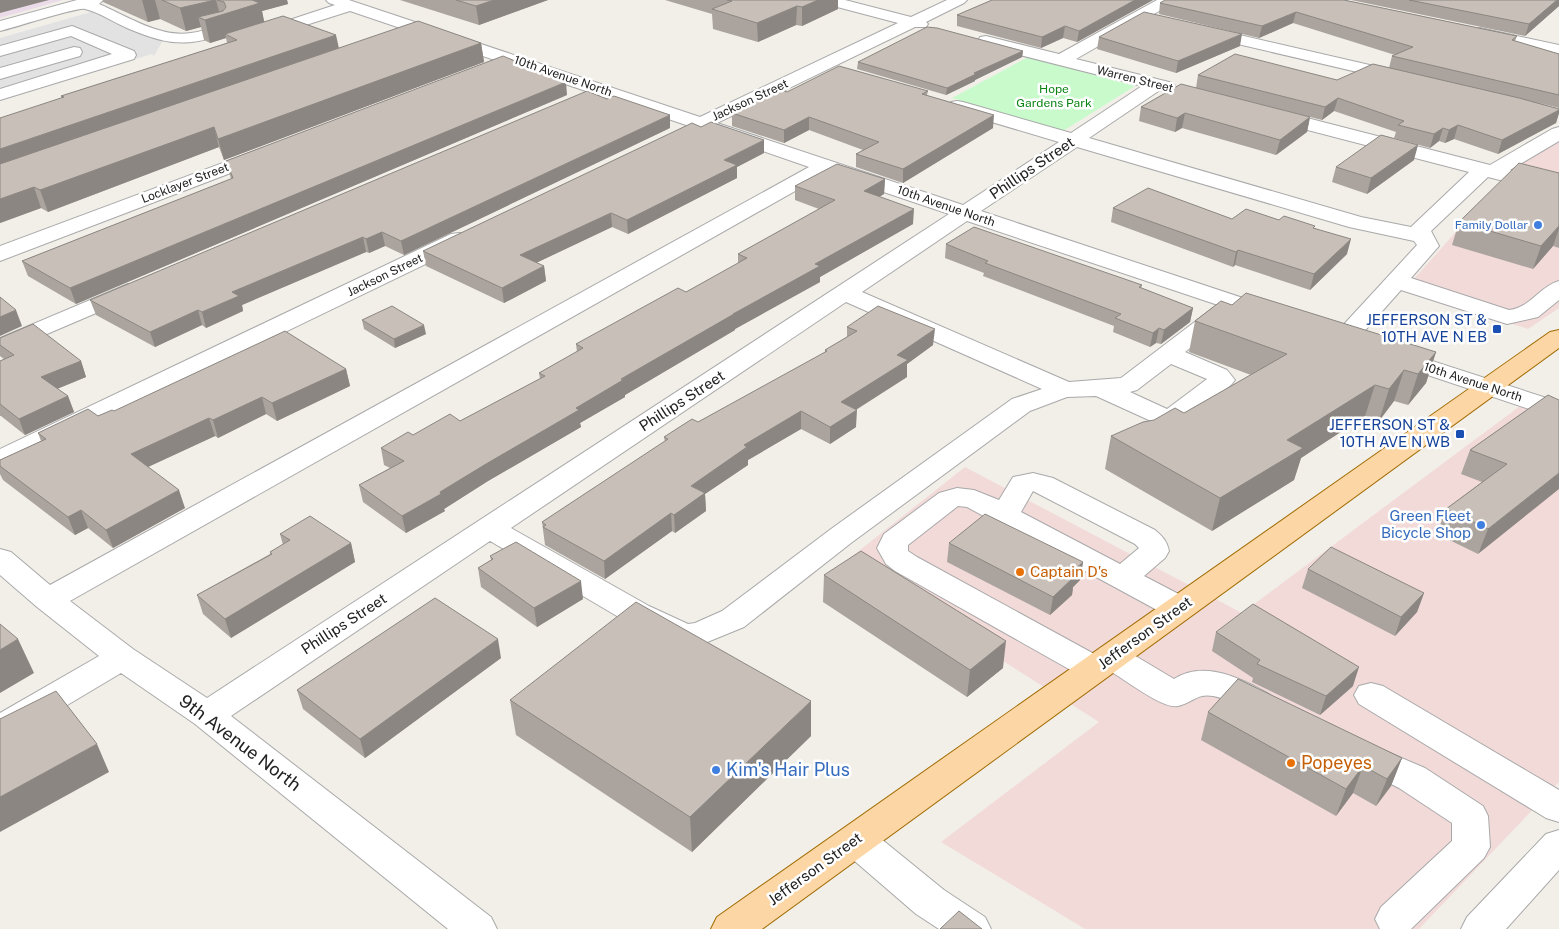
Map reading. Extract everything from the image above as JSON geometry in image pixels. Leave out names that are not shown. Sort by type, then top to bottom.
[{"type":"main road","name":"Jefferson Street","points":[[731,929],[1559,337]]},
{"type":"street","points":[[827,0],[938,29]]},
{"type":"street","name":"Jackson Street","points":[[672,137],[959,0]]},
{"type":"street","points":[[1060,61],[1168,0]]},
{"type":"street","points":[[0,26],[90,1],[156,34],[182,39],[200,36],[257,18]]},
{"type":"street","points":[[254,37],[342,3]]},
{"type":"street","name":"10th Avenue North","points":[[342,3],[827,165],[965,214],[1289,320]]},
{"type":"street","points":[[1139,16],[1158,21]]},
{"type":"street","points":[[1187,28],[1415,81]]},
{"type":"street","points":[[0,52],[72,31],[128,55],[0,94]]},
{"type":"street","points":[[396,42],[426,31]]},
{"type":"street","points":[[1467,31],[1558,48]]},
{"type":"street","name":"Warren Street","points":[[966,36],[1182,91]]},
{"type":"street","points":[[207,52],[235,43]]},
{"type":"street","points":[[0,74],[102,44]]},
{"type":"street","points":[[480,71],[511,59]]},
{"type":"street","points":[[822,66],[848,74]]},
{"type":"street","name":"Phillips Street","points":[[207,714],[965,214],[1156,85]]},
{"type":"street","points":[[571,102],[600,89]]},
{"type":"street","points":[[940,101],[1357,222],[1421,236]]},
{"type":"street","points":[[1258,111],[1559,189]]},
{"type":"street","points":[[1559,133],[1488,171],[1420,230],[1421,236],[1428,246],[1397,281],[1508,317],[1524,316],[1534,310],[1559,288]]},
{"type":"street","name":"Locklayer Street","points":[[0,254],[277,148]]},
{"type":"street","points":[[48,600],[827,165]]},
{"type":"street","name":"Jackson Street","points":[[0,459],[475,232]]},
{"type":"street","name":"10th Avenue North","points":[[1397,281],[1351,341],[1559,410]]},
{"type":"street","points":[[0,347],[143,285]]},
{"type":"street","points":[[845,293],[1064,389]]},
{"type":"street","points":[[489,528],[638,614],[684,635],[700,634],[733,619],[842,536],[1021,405],[1064,389],[1128,385],[1234,302]]},
{"type":"street","points":[[1137,444],[1221,382],[1222,377],[1168,354]]},
{"type":"street","points":[[1099,388],[1170,420]]},
{"type":"street","points":[[1005,514],[1023,483],[1033,482],[1043,484],[1145,536],[1153,544],[1154,551],[1123,578]]},
{"type":"street","points":[[1179,608],[974,499],[957,497],[949,499],[894,541],[892,548],[897,557],[906,564],[1103,662],[1175,695],[1193,684],[1220,684],[1288,718]]},
{"type":"street","name":"9th Avenue North","points":[[0,559],[48,600],[122,657],[207,714],[477,929]]},
{"type":"street","points":[[0,729],[122,657]]},
{"type":"street","points":[[1371,695],[1559,808]]},
{"type":"street","points":[[1338,743],[1412,778],[1470,816],[1471,847],[1395,919]]},
{"type":"street","points":[[856,840],[930,902],[971,929]]},
{"type":"street","points":[[1481,929],[1559,845]]},
{"type":"shaded area","points":[[0,0],[63,0],[0,18]]},
{"type":"shaded area","points":[[91,12],[163,40],[154,56],[152,54],[0,100],[0,38]]},
{"type":"shaded area","points":[[1559,142],[1559,308],[1528,329],[1404,290],[1513,168]]},
{"type":"shaded area","points":[[1520,406],[1559,420],[1559,782],[1419,929],[1085,929],[941,842],[1099,722],[846,561],[965,467],[1242,613]]},
{"type":"green space","name":"Hope Gardens Park","points":[[1028,57],[1135,86],[1063,131],[952,98]]},
{"type":"building","points":[[162,0],[215,0],[180,8]]},
{"type":"building","points":[[217,0],[252,0],[260,3],[205,20],[198,17],[223,11],[226,7],[224,2]]},
{"type":"building","points":[[456,0],[494,0],[476,6]]},
{"type":"building","points":[[727,0],[818,0],[802,7],[797,6],[757,23],[712,9],[732,1]]},
{"type":"building","points":[[992,0],[1135,0],[1079,31],[1065,26],[1042,37],[957,15]]},
{"type":"building","points":[[1165,0],[1344,0],[1517,36],[1512,40],[1559,54],[1559,95],[1392,56],[1413,47],[1296,12],[1262,26],[1160,3]]},
{"type":"building","points":[[1409,0],[1557,0],[1529,24]]},
{"type":"building","points":[[1144,12],[1242,34],[1178,61],[1099,37]]},
{"type":"building","points":[[283,16],[336,35],[0,149],[0,118],[64,97],[61,96],[237,40],[225,34]]},
{"type":"building","points":[[418,21],[481,43],[218,139],[214,127],[40,190],[34,187],[0,199],[0,164]]},
{"type":"building","points":[[927,27],[1023,51],[974,73],[976,74],[947,88],[858,62]]},
{"type":"building","points":[[1235,54],[1337,80],[1373,64],[1519,98],[1559,110],[1502,140],[1458,125],[1449,130],[1443,128],[1434,134],[1398,125],[1404,121],[1338,98],[1325,107],[1198,75]]},
{"type":"building","points":[[503,56],[566,82],[70,288],[22,261],[233,178],[226,161]]},
{"type":"building","points":[[839,66],[928,91],[922,94],[994,115],[903,169],[856,154],[879,142],[809,117],[784,130],[732,113],[781,90],[787,92]]},
{"type":"building","points":[[1181,84],[1310,117],[1280,140],[1185,113],[1177,118],[1141,107]]},
{"type":"building","points":[[587,91],[607,99],[614,96],[670,115],[401,241],[382,232],[366,239],[363,237],[232,292],[239,296],[202,312],[198,310],[150,332],[90,300]]},
{"type":"building","points":[[711,122],[764,140],[724,160],[737,165],[627,220],[611,213],[520,255],[544,266],[502,288],[423,251],[692,123],[701,127]]},
{"type":"building","points":[[1381,135],[1418,145],[1371,178],[1336,167]]},
{"type":"building","points":[[1519,163],[1559,173],[1559,226],[1541,246],[1459,222]]},
{"type":"building","points":[[837,164],[885,179],[864,191],[914,209],[815,264],[820,266],[621,379],[623,380],[576,408],[579,410],[402,516],[359,485],[404,461],[381,448],[408,432],[413,435],[450,414],[460,421],[545,376],[539,373],[583,348],[576,344],[678,288],[686,292],[747,258],[738,254],[835,200],[795,186]]},
{"type":"building","points":[[1148,188],[1232,219],[1246,209],[1279,220],[1284,216],[1315,226],[1313,228],[1351,239],[1314,274],[1238,250],[1236,252],[1113,208]]},
{"type":"building","points":[[974,227],[1142,285],[1139,287],[1193,308],[1164,330],[1159,328],[1153,333],[1115,318],[1121,314],[985,263],[988,261],[946,244]]},
{"type":"building","points":[[1246,293],[1436,352],[1418,374],[1404,370],[1389,389],[1375,385],[1287,440],[1303,448],[1220,498],[1111,436],[1143,422],[1154,420],[1175,408],[1184,413],[1287,354],[1195,321],[1221,301],[1232,305]]},
{"type":"building","points":[[0,297],[16,310],[0,317]]},
{"type":"building","points":[[392,306],[424,325],[394,339],[362,320]]},
{"type":"building","points":[[878,306],[935,329],[897,355],[908,360],[841,402],[857,410],[830,427],[801,411],[744,445],[747,447],[691,486],[705,493],[674,515],[671,513],[604,561],[543,527],[546,525],[542,522],[668,439],[664,437],[692,419],[698,422],[827,351],[825,350],[857,331],[847,327]]},
{"type":"building","points":[[33,324],[81,361],[41,377],[68,396],[19,419],[0,404],[0,361],[14,355],[0,345],[0,338]]},
{"type":"building","points":[[285,331],[346,369],[272,403],[262,397],[213,420],[209,418],[131,454],[179,490],[106,530],[81,510],[68,517],[0,466],[0,460],[46,439],[38,433],[88,409],[98,416],[112,410],[114,411]]},
{"type":"building","points":[[1548,395],[1559,400],[1559,473],[1488,529],[1446,509],[1507,464],[1470,450]]},
{"type":"building","points":[[985,514],[1083,562],[1070,574],[1075,576],[1053,597],[949,543]]},
{"type":"building","points":[[310,516],[351,543],[225,619],[197,595],[272,554],[270,552],[290,540],[280,534]]},
{"type":"building","points":[[516,542],[581,581],[534,608],[478,568],[493,559],[490,556]]},
{"type":"building","points":[[1331,547],[1424,593],[1401,617],[1308,569]]},
{"type":"building","points":[[861,551],[1006,641],[970,670],[824,575]]},
{"type":"building","points":[[435,598],[498,639],[360,739],[297,690]]},
{"type":"building","points":[[636,602],[811,701],[690,817],[510,700]]},
{"type":"building","points":[[1253,604],[1359,667],[1326,696],[1257,664],[1260,660],[1216,632]]},
{"type":"building","points":[[0,624],[18,639],[0,650]]},
{"type":"building","points":[[1238,679],[1402,758],[1387,779],[1363,766],[1346,789],[1208,712]]},
{"type":"building","points":[[56,691],[97,744],[0,797],[0,719]]},
{"type":"building","points":[[959,911],[982,929],[940,929]]},
{"type":"place","name":"Family Dollar","points":[[1538,225]]},
{"type":"place","name":"JEFFERSON ST & 10TH AVE N EB","points":[[1497,329]]},
{"type":"place","name":"JEFFERSON ST & 10TH AVE N WB","points":[[1460,434]]},
{"type":"place","name":"Green Fleet Bicycle Shop","points":[[1481,525]]},
{"type":"place","name":"Captain D's","points":[[1020,572]]},
{"type":"place","name":"Popeyes","points":[[1291,763]]},
{"type":"place","name":"Kim's Hair Plus","points":[[716,770]]}]
